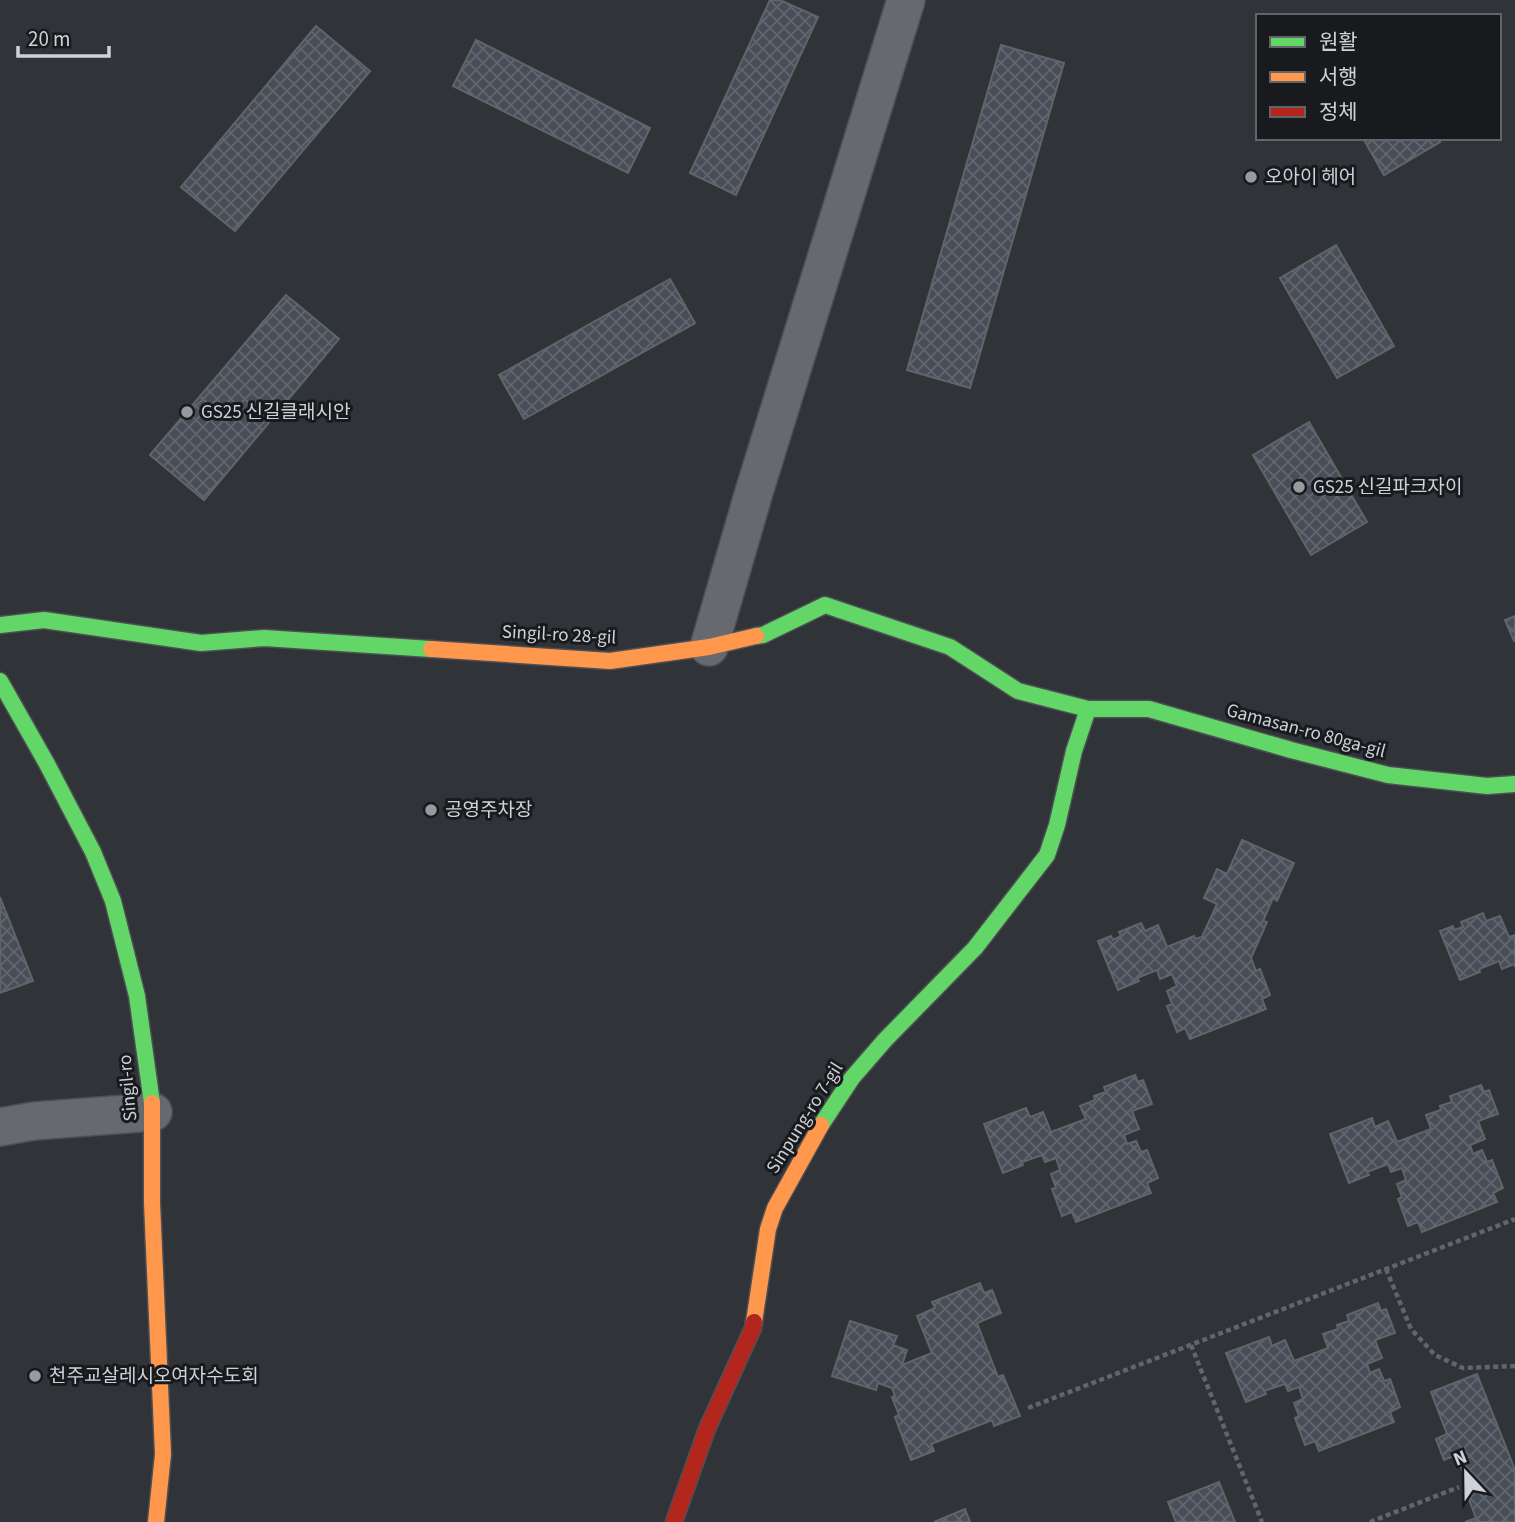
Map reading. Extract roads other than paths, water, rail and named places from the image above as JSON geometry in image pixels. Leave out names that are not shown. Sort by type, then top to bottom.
[{"type":"street","points":[[709,647],[905,0]]},
{"type":"street","name":"Singil-ro 28-gil","points":[[0,625],[44,620],[201,643],[264,638],[610,662],[709,647],[764,635],[825,605],[950,647],[1018,691],[1088,709]]},
{"type":"street","name":"Singil-ro","points":[[0,681],[93,852],[113,901],[137,996],[153,1112],[152,1203],[163,1454],[156,1522]]},
{"type":"street","name":"Gamasan-ro 80ga-gil","points":[[1088,709],[1149,709],[1388,775],[1487,786],[1515,784]]},
{"type":"street","name":"Sinpung-ro 7-gil","points":[[674,1522],[707,1429],[752,1328],[768,1229],[775,1208],[828,1113],[852,1078],[975,948],[1047,855],[1057,825],[1074,751],[1088,709]]},
{"type":"street","points":[[0,1127],[34,1121],[153,1112]]},
{"type":"place","name":"오아이 헤어","points":[[1251,177]]},
{"type":"place","name":"GS25 신길클래시안","points":[[187,412]]},
{"type":"place","name":"GS25 신길파크자이","points":[[1299,487]]},
{"type":"place","name":"공영주차장","points":[[431,810]]},
{"type":"place","name":"천주교살레시오여자수도회","points":[[35,1376]]}]
